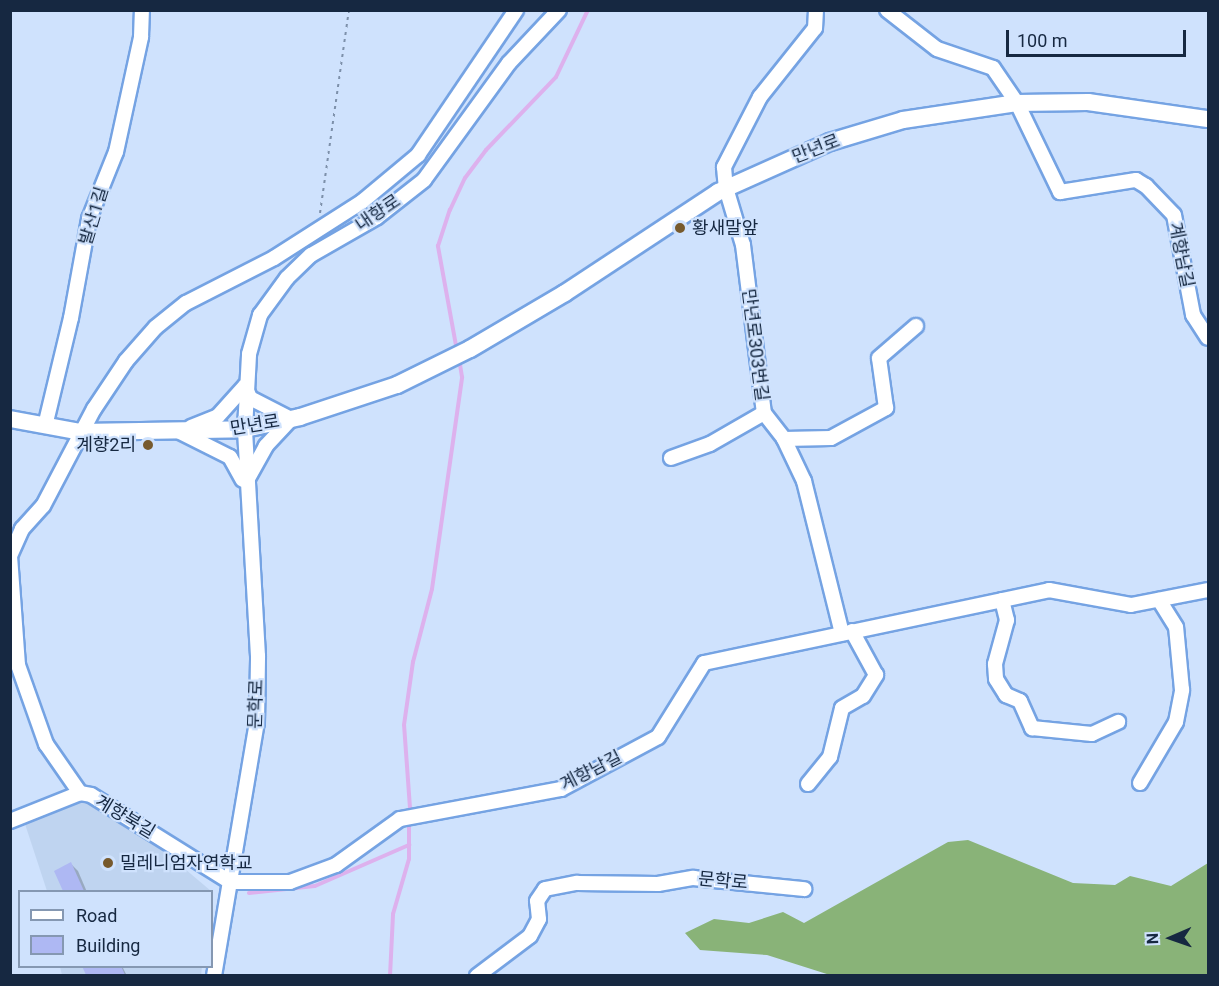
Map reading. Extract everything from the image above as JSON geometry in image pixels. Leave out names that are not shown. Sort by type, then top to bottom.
[{"type":"main road","name":"만년로","points":[[10,419],[46,422],[81,432],[245,429],[291,419],[397,385],[470,349],[566,293],[726,188],[830,142],[903,120],[1017,103],[1088,102],[1209,119]]},
{"type":"street","name":"발산1길","points":[[46,422],[71,318],[89,219],[116,152],[141,37],[142,10]]},
{"type":"street","points":[[11,556],[22,529],[43,506],[81,432],[126,361],[156,327],[186,303],[274,258],[363,201],[418,155],[516,10]]},
{"type":"street","name":"내향로","points":[[245,429],[245,386],[260,315],[287,278],[311,255],[377,217],[424,180],[509,63],[559,10]]},
{"type":"street","points":[[726,188],[724,166],[760,97],[815,28],[816,10]]},
{"type":"street","points":[[887,10],[938,49],[993,68],[1017,103]]},
{"type":"street","name":"계향남길","points":[[1017,103],[1060,192],[1136,180],[1174,215],[1193,315],[1209,338]]},
{"type":"street","name":"만년로303번길","points":[[726,188],[743,244],[764,413],[784,439],[804,481],[847,632]]},
{"type":"street","points":[[784,439],[831,438],[886,408],[879,358],[916,326]]},
{"type":"street","points":[[178,431],[218,416],[245,386],[250,398],[291,419],[266,446],[245,484]]},
{"type":"street","points":[[671,458],[710,444],[764,413]]},
{"type":"street","name":"문학로","points":[[214,975],[257,723],[255,599],[245,484],[245,429]]},
{"type":"street","points":[[178,431],[230,457],[245,484]]},
{"type":"street","name":"계향북길","points":[[11,556],[18,665],[46,744],[80,793]]},
{"type":"street","name":"계향남길","points":[[230,882],[290,882],[336,865],[400,819],[561,789],[658,737],[704,663],[1048,590],[1131,605],[1209,590]]},
{"type":"street","points":[[1002,600],[1007,620],[995,664],[996,679],[1006,695],[1020,701],[1032,728],[1092,734],[1118,722]]},
{"type":"street","points":[[1140,783],[1176,722],[1182,690],[1176,627],[1159,600]]},
{"type":"street","points":[[808,784],[830,758],[842,708],[863,696],[876,675],[847,632]]},
{"type":"street","name":"계향북길","points":[[10,821],[80,793],[91,795],[230,882]]},
{"type":"street","name":"문학로","points":[[477,975],[530,936],[539,919],[537,901],[545,890],[577,883],[658,884],[693,878],[804,889]]},
{"type":"path","points":[[318,228],[349,10]]},
{"type":"shaded area","name":"밀레니엄자연학교","points":[[83,800],[146,836],[210,890],[47,890],[25,824]]},
{"type":"shaded area","points":[[60,968],[202,968],[201,976],[62,975]]},
{"type":"green space","points":[[968,840],[1073,883],[1115,885],[1130,876],[1171,886],[1208,863],[1208,975],[830,975],[767,955],[700,950],[685,933],[714,919],[749,923],[783,912],[804,923],[948,842]]},
{"type":"building","points":[[71,862],[84,890],[63,890],[54,871]]},
{"type":"building","points":[[83,968],[122,968],[125,975],[86,975]]},
{"type":"waterway","points":[[457,351],[438,246],[450,210],[465,178],[486,150],[556,77],[588,10]]},
{"type":"waterway","points":[[410,808],[404,725],[413,662],[432,589],[462,377],[459,359]]},
{"type":"waterway","points":[[390,976],[393,914],[409,859],[409,822]]},
{"type":"waterway","points":[[249,893],[315,886],[409,845]]},
{"type":"place","name":"황새말앞","points":[[680,228]]},
{"type":"place","name":"계향2리","points":[[148,445]]},
{"type":"place","name":"밀레니엄자연학교","points":[[108,863]]}]
